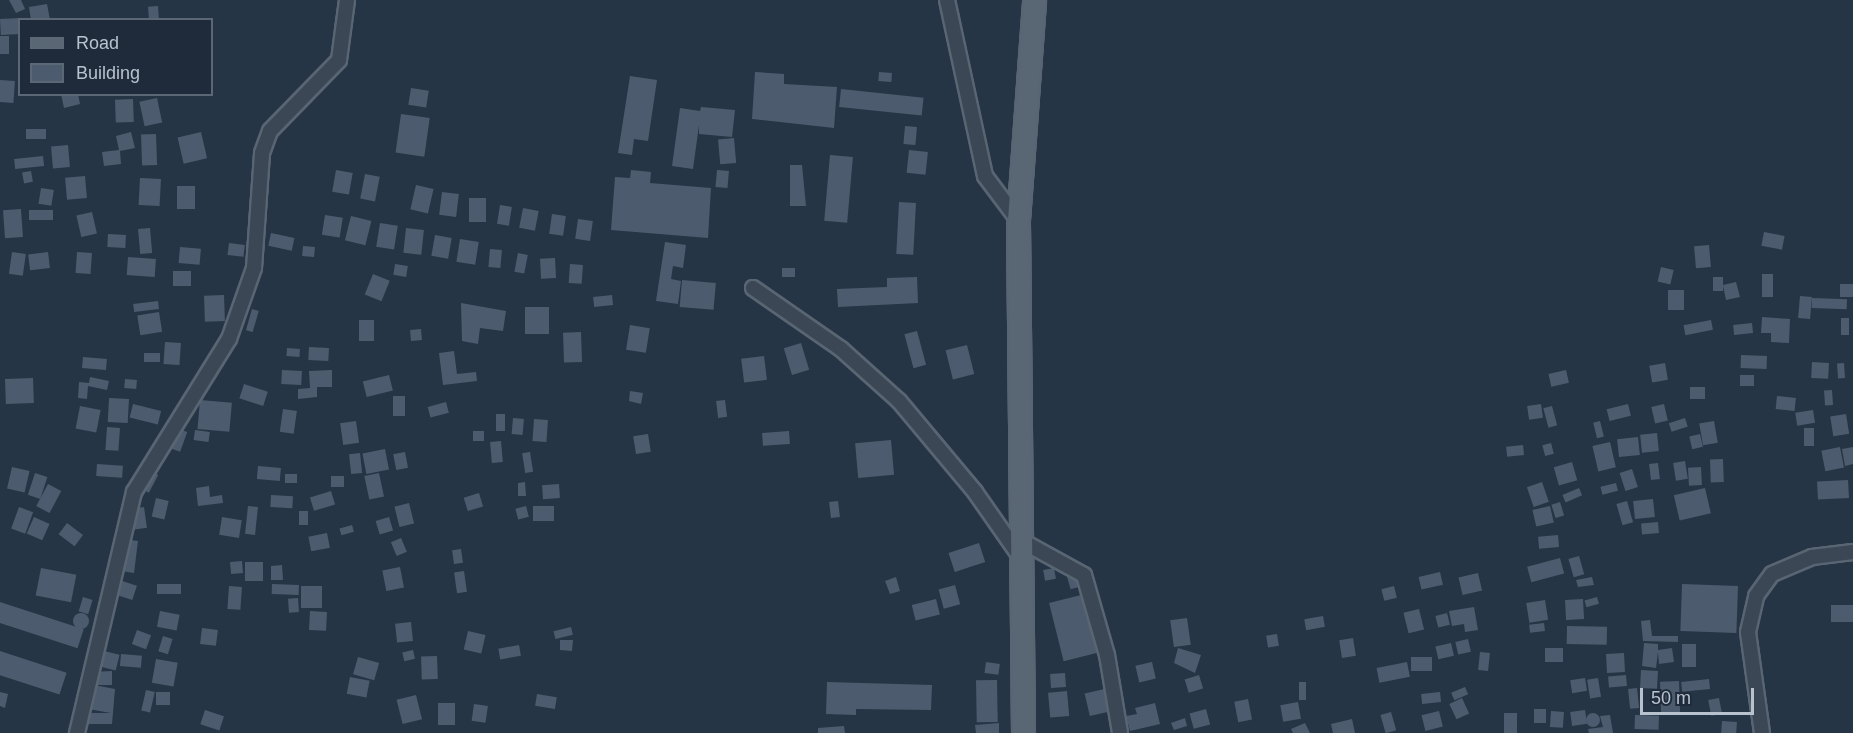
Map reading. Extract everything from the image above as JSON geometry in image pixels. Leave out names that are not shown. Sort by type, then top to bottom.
[{"type":"main road","points":[[1023,733],[1018,220],[1034,0]]},
{"type":"street","points":[[77,733],[134,492],[229,339],[254,268],[262,153],[270,131],[339,60],[347,0]]},
{"type":"street","points":[[947,0],[985,176],[1018,220]]},
{"type":"street","points":[[753,288],[841,349],[899,401],[1020,549],[1084,574],[1107,655],[1120,733]]},
{"type":"street","points":[[1762,733],[1748,632],[1756,596],[1772,574],[1812,557],[1853,552]]},
{"type":"building","points":[[9,0],[21,0],[25,9],[16,13]]},
{"type":"building","points":[[47,4],[50,18],[31,18],[29,7]]},
{"type":"building","points":[[158,6],[159,18],[149,18],[148,7]]},
{"type":"building","points":[[18,18],[18,34],[1,35],[0,19]]},
{"type":"building","points":[[0,36],[9,36],[9,54],[0,54]]},
{"type":"building","points":[[755,72],[784,74],[784,84],[837,87],[834,128],[752,119]]},
{"type":"building","points":[[879,72],[892,73],[891,82],[878,81]]},
{"type":"building","points":[[630,76],[657,80],[648,141],[634,139],[632,155],[618,153]]},
{"type":"building","points":[[0,80],[15,81],[13,103],[0,102]]},
{"type":"building","points":[[411,88],[429,91],[426,108],[408,105]]},
{"type":"building","points":[[841,89],[924,98],[922,116],[839,107]]},
{"type":"building","points":[[61,96],[78,96],[80,104],[64,108]]},
{"type":"building","points":[[157,98],[162,122],[145,126],[139,102]]},
{"type":"building","points":[[133,99],[134,122],[116,123],[115,100]]},
{"type":"building","points":[[701,107],[735,110],[732,137],[699,134],[699,125],[693,169],[672,166],[680,108],[700,111]]},
{"type":"building","points":[[401,114],[430,118],[424,157],[396,153]]},
{"type":"building","points":[[905,126],[917,127],[915,145],[903,144]]},
{"type":"building","points":[[26,129],[46,129],[46,139],[26,139]]},
{"type":"building","points":[[131,132],[135,148],[120,151],[121,164],[104,166],[102,152],[119,150],[116,136]]},
{"type":"building","points":[[201,132],[207,158],[184,164],[178,137]]},
{"type":"building","points":[[156,134],[157,165],[142,166],[141,135]]},
{"type":"building","points":[[734,138],[736,163],[720,164],[718,139]]},
{"type":"building","points":[[68,145],[70,167],[53,168],[51,146]]},
{"type":"building","points":[[909,150],[928,152],[925,175],[907,173]]},
{"type":"building","points":[[830,155],[853,157],[847,223],[824,221]]},
{"type":"building","points":[[43,156],[44,166],[15,169],[14,159]]},
{"type":"building","points":[[790,165],[802,165],[806,206],[790,206]]},
{"type":"building","points":[[336,170],[353,173],[349,195],[332,192]]},
{"type":"building","points":[[631,170],[651,172],[650,183],[711,188],[708,238],[611,230],[615,177],[630,178]]},
{"type":"building","points":[[717,170],[729,171],[727,188],[716,187]]},
{"type":"building","points":[[31,171],[33,182],[24,183],[22,173]]},
{"type":"building","points":[[365,174],[380,177],[375,201],[360,199]]},
{"type":"building","points":[[85,176],[87,198],[67,200],[65,178]]},
{"type":"building","points":[[140,178],[161,179],[160,206],[139,205]]},
{"type":"building","points":[[416,185],[434,189],[428,213],[410,209]]},
{"type":"building","points":[[177,186],[195,186],[195,209],[177,209]]},
{"type":"building","points":[[41,188],[54,190],[51,206],[38,204]]},
{"type":"building","points":[[442,192],[459,194],[456,217],[439,215]]},
{"type":"building","points":[[469,198],[486,198],[486,222],[469,222]]},
{"type":"building","points":[[899,202],[916,203],[913,255],[896,254]]},
{"type":"building","points":[[500,205],[512,207],[509,226],[497,224]]},
{"type":"building","points":[[523,208],[539,211],[535,231],[519,228]]},
{"type":"building","points":[[21,209],[23,237],[5,238],[3,210]]},
{"type":"building","points":[[29,210],[53,210],[53,220],[29,220]]},
{"type":"building","points":[[92,212],[97,233],[81,237],[76,216]]},
{"type":"building","points":[[552,214],[566,216],[563,236],[549,234]]},
{"type":"building","points":[[325,215],[343,218],[340,238],[322,235]]},
{"type":"building","points":[[351,216],[371,221],[365,245],[345,240]]},
{"type":"building","points":[[578,219],[593,221],[590,241],[575,239]]},
{"type":"building","points":[[380,223],[398,226],[394,250],[376,247]]},
{"type":"building","points":[[150,228],[152,253],[140,254],[138,229]]},
{"type":"building","points":[[406,228],[424,230],[421,255],[403,253]]},
{"type":"building","points":[[1764,232],[1785,236],[1782,250],[1761,246]]},
{"type":"building","points":[[271,233],[294,238],[292,251],[268,246]]},
{"type":"building","points":[[108,234],[126,235],[125,248],[107,247]]},
{"type":"building","points":[[435,235],[452,238],[448,259],[431,256]]},
{"type":"building","points":[[460,239],[479,242],[475,265],[456,262]]},
{"type":"building","points":[[665,242],[686,245],[683,268],[673,266],[671,279],[681,281],[678,304],[656,301]]},
{"type":"building","points":[[229,243],[245,245],[243,257],[228,255]]},
{"type":"building","points":[[1709,245],[1711,267],[1696,268],[1694,246]]},
{"type":"building","points":[[303,246],[315,247],[314,257],[302,256]]},
{"type":"building","points":[[180,247],[201,249],[200,265],[179,263]]},
{"type":"building","points":[[490,249],[502,250],[500,268],[488,267]]},
{"type":"building","points":[[12,252],[26,254],[23,276],[9,274]]},
{"type":"building","points":[[48,252],[50,268],[30,270],[28,254]]},
{"type":"building","points":[[77,252],[92,253],[90,274],[76,273]]},
{"type":"building","points":[[518,253],[528,255],[524,274],[514,272]]},
{"type":"building","points":[[128,257],[156,259],[155,277],[127,275]]},
{"type":"building","points":[[555,258],[556,278],[541,279],[540,259]]},
{"type":"building","points":[[395,264],[408,266],[406,277],[393,275]]},
{"type":"building","points":[[570,264],[583,265],[582,284],[569,283]]},
{"type":"building","points":[[1661,267],[1674,270],[1670,285],[1658,282]]},
{"type":"building","points":[[782,268],[795,268],[795,277],[782,277]]},
{"type":"building","points":[[173,271],[191,271],[191,286],[173,286]]},
{"type":"building","points":[[373,274],[390,281],[381,301],[365,294]]},
{"type":"building","points":[[1762,274],[1773,274],[1773,297],[1762,297]]},
{"type":"building","points":[[917,277],[918,303],[838,307],[837,289],[887,287],[887,278]]},
{"type":"building","points":[[1713,277],[1723,277],[1723,285],[1736,282],[1740,297],[1726,300],[1723,286],[1723,291],[1713,291]]},
{"type":"building","points":[[682,280],[716,283],[714,310],[680,307]]},
{"type":"building","points":[[1840,284],[1853,284],[1853,297],[1840,297]]},
{"type":"building","points":[[1668,290],[1684,290],[1684,310],[1668,310]]},
{"type":"building","points":[[224,295],[225,321],[205,322],[204,296]]},
{"type":"building","points":[[612,295],[613,305],[594,307],[593,297]]},
{"type":"building","points":[[1800,296],[1812,297],[1810,319],[1798,318]]},
{"type":"building","points":[[1812,298],[1847,299],[1847,309],[1812,308]]},
{"type":"building","points":[[158,301],[159,309],[134,312],[133,304]]},
{"type":"building","points":[[461,303],[506,311],[503,331],[480,328],[478,344],[462,341]]},
{"type":"building","points":[[525,307],[549,307],[549,334],[525,334]]},
{"type":"building","points":[[252,309],[259,311],[253,332],[246,330]]},
{"type":"building","points":[[159,312],[162,332],[140,335],[137,315]]},
{"type":"building","points":[[1762,317],[1790,319],[1789,343],[1771,342],[1771,333],[1761,333]]},
{"type":"building","points":[[1841,318],[1849,318],[1849,335],[1841,335]]},
{"type":"building","points":[[359,320],[374,320],[374,341],[359,341]]},
{"type":"building","points":[[1711,320],[1713,330],[1685,335],[1684,325]]},
{"type":"building","points":[[1752,323],[1753,333],[1734,335],[1733,325]]},
{"type":"building","points":[[630,325],[650,328],[646,353],[626,350]]},
{"type":"building","points":[[421,329],[422,340],[411,341],[410,330]]},
{"type":"building","points":[[917,331],[926,365],[914,368],[904,334]]},
{"type":"building","points":[[581,332],[582,362],[564,363],[563,333]]},
{"type":"building","points":[[165,342],[181,343],[179,365],[163,364]]},
{"type":"building","points":[[801,343],[809,370],[792,375],[784,348]]},
{"type":"building","points":[[967,345],[974,374],[953,379],[946,350]]},
{"type":"building","points":[[309,347],[329,348],[328,361],[308,360]]},
{"type":"building","points":[[287,348],[300,349],[299,357],[286,356]]},
{"type":"building","points":[[454,351],[457,374],[476,372],[477,381],[443,385],[439,353]]},
{"type":"building","points":[[144,353],[160,353],[160,362],[144,362]]},
{"type":"building","points":[[1741,355],[1767,356],[1767,369],[1741,368]]},
{"type":"building","points":[[764,356],[767,380],[744,383],[741,359]]},
{"type":"building","points":[[83,357],[107,359],[106,370],[82,368]]},
{"type":"building","points":[[1812,362],[1829,363],[1828,379],[1811,378]]},
{"type":"building","points":[[1665,363],[1668,380],[1652,383],[1649,366]]},
{"type":"building","points":[[1837,363],[1844,363],[1845,378],[1838,378]]},
{"type":"building","points":[[282,370],[302,371],[301,385],[281,384]]},
{"type":"building","points":[[332,370],[332,387],[317,387],[317,397],[298,399],[298,389],[310,388],[309,371]]},
{"type":"building","points":[[1566,370],[1569,383],[1551,387],[1548,374]]},
{"type":"building","points":[[389,375],[393,391],[367,397],[363,382]]},
{"type":"building","points":[[1740,375],[1754,375],[1754,386],[1740,386]]},
{"type":"building","points":[[90,377],[109,381],[107,390],[88,386],[87,399],[78,398],[79,382],[89,383]]},
{"type":"building","points":[[33,378],[34,403],[6,404],[5,379]]},
{"type":"building","points":[[125,379],[137,380],[136,389],[124,388]]},
{"type":"building","points":[[244,384],[268,392],[263,406],[239,398]]},
{"type":"building","points":[[1690,387],[1705,387],[1705,399],[1690,399]]},
{"type":"building","points":[[1832,390],[1833,405],[1825,406],[1824,391]]},
{"type":"building","points":[[630,391],[643,393],[641,404],[629,401]]},
{"type":"building","points":[[393,396],[405,396],[405,416],[393,416]]},
{"type":"building","points":[[1777,396],[1796,398],[1795,411],[1776,409]]},
{"type":"building","points":[[109,398],[129,399],[128,423],[108,422]]},
{"type":"building","points":[[200,400],[232,403],[229,432],[197,429]]},
{"type":"building","points":[[725,400],[727,417],[718,418],[716,401]]},
{"type":"building","points":[[446,402],[449,413],[430,418],[428,407]]},
{"type":"building","points":[[133,404],[161,411],[158,425],[130,418]]},
{"type":"building","points":[[1541,404],[1543,418],[1529,420],[1527,406]]},
{"type":"building","points":[[1628,404],[1631,416],[1610,421],[1607,409]]},
{"type":"building","points":[[1664,404],[1668,421],[1655,423],[1651,407]]},
{"type":"building","points":[[80,406],[101,410],[96,433],[76,429]]},
{"type":"building","points":[[1552,406],[1557,425],[1548,428],[1543,408]]},
{"type":"building","points":[[283,409],[297,411],[294,434],[280,432]]},
{"type":"building","points":[[1813,410],[1815,423],[1797,426],[1795,413]]},
{"type":"building","points":[[496,414],[505,414],[505,431],[496,431]]},
{"type":"building","points":[[1846,414],[1849,434],[1833,436],[1830,417]]},
{"type":"building","points":[[513,418],[524,419],[523,435],[512,434]]},
{"type":"building","points":[[1685,418],[1688,427],[1672,432],[1669,423]]},
{"type":"building","points":[[534,419],[548,420],[546,442],[532,441]]},
{"type":"building","points":[[356,421],[359,443],[343,445],[340,423]]},
{"type":"building","points":[[1600,421],[1604,437],[1597,438],[1593,423]]},
{"type":"building","points":[[1714,421],[1718,443],[1703,445],[1699,424]]},
{"type":"building","points":[[107,427],[120,428],[118,451],[105,450]]},
{"type":"building","points":[[176,428],[187,432],[180,452],[169,448]]},
{"type":"building","points":[[1804,428],[1814,428],[1814,446],[1804,446]]},
{"type":"building","points":[[195,430],[210,432],[208,442],[194,440]]},
{"type":"building","points":[[473,431],[484,431],[484,441],[473,441]]},
{"type":"building","points":[[789,431],[790,444],[763,446],[762,433]]},
{"type":"building","points":[[1657,433],[1659,451],[1642,453],[1640,435]]},
{"type":"building","points":[[648,434],[651,452],[636,454],[633,436]]},
{"type":"building","points":[[1700,434],[1703,447],[1692,449],[1689,436]]},
{"type":"building","points":[[1638,437],[1640,455],[1619,457],[1617,439]]},
{"type":"building","points":[[891,440],[894,475],[858,478],[855,443]]},
{"type":"building","points":[[501,441],[503,462],[492,463],[490,442]]},
{"type":"building","points":[[1610,442],[1616,467],[1598,471],[1592,446]]},
{"type":"building","points":[[1551,443],[1554,454],[1545,456],[1542,445]]},
{"type":"building","points":[[1523,445],[1524,455],[1507,457],[1506,447]]},
{"type":"building","points":[[1840,447],[1844,468],[1825,471],[1821,451]]},
{"type":"building","points":[[1853,447],[1853,464],[1845,466],[1842,449]]},
{"type":"building","points":[[385,449],[389,470],[366,474],[362,453]]},
{"type":"building","points":[[405,452],[408,468],[396,470],[393,454]]},
{"type":"building","points":[[530,452],[533,472],[525,473],[522,453]]},
{"type":"building","points":[[360,453],[362,473],[351,474],[349,454]]},
{"type":"building","points":[[1710,459],[1723,459],[1724,482],[1711,482]]},
{"type":"building","points":[[1685,461],[1688,479],[1676,481],[1673,463]]},
{"type":"building","points":[[1572,462],[1577,480],[1559,486],[1554,467]]},
{"type":"building","points":[[1658,463],[1660,479],[1651,480],[1649,464]]},
{"type":"building","points":[[97,464],[123,466],[122,478],[96,476]]},
{"type":"building","points":[[258,466],[281,468],[280,481],[257,479]]},
{"type":"building","points":[[12,467],[30,471],[25,492],[7,488]]},
{"type":"building","points":[[1701,467],[1702,485],[1689,486],[1688,468]]},
{"type":"building","points":[[145,468],[158,475],[149,493],[136,486]]},
{"type":"building","points":[[1632,469],[1638,487],[1626,491],[1620,473]]},
{"type":"building","points":[[35,473],[47,477],[40,499],[28,495]]},
{"type":"building","points":[[379,473],[384,496],[369,500],[364,476]]},
{"type":"building","points":[[285,474],[297,474],[297,483],[285,483]]},
{"type":"building","points":[[331,476],[344,476],[344,487],[331,487]]},
{"type":"building","points":[[1848,480],[1849,498],[1818,500],[1817,482]]},
{"type":"building","points":[[525,482],[526,496],[518,496],[518,483]]},
{"type":"building","points":[[1542,482],[1549,502],[1534,507],[1527,487]]},
{"type":"building","points":[[1616,483],[1618,491],[1602,495],[1600,487]]},
{"type":"building","points":[[48,484],[61,491],[50,513],[36,506]]},
{"type":"building","points":[[559,484],[560,498],[543,499],[542,485]]},
{"type":"building","points":[[209,486],[210,497],[222,495],[223,503],[198,506],[196,488]]},
{"type":"building","points":[[1579,488],[1582,495],[1566,502],[1562,495]]},
{"type":"building","points":[[1705,488],[1711,513],[1680,521],[1674,495]]},
{"type":"building","points":[[331,491],[335,504],[314,511],[310,497]]},
{"type":"building","points":[[479,493],[483,506],[468,511],[464,498]]},
{"type":"building","points":[[271,495],[293,496],[292,508],[270,507]]},
{"type":"building","points":[[156,498],[169,501],[164,519],[152,517]]},
{"type":"building","points":[[1653,499],[1655,517],[1635,519],[1633,501]]},
{"type":"building","points":[[838,501],[840,517],[831,518],[829,502]]},
{"type":"building","points":[[1627,501],[1633,522],[1622,525],[1616,504]]},
{"type":"building","points":[[1560,502],[1564,515],[1555,518],[1551,505]]},
{"type":"building","points":[[409,503],[414,523],[400,527],[394,507]]},
{"type":"building","points":[[248,506],[258,507],[255,535],[245,534]]},
{"type":"building","points":[[526,506],[529,517],[518,519],[515,509]]},
{"type":"building","points":[[533,506],[554,506],[554,521],[533,521]]},
{"type":"building","points":[[1550,506],[1554,523],[1536,527],[1532,510]]},
{"type":"building","points":[[19,507],[33,512],[25,534],[11,529]]},
{"type":"building","points":[[144,507],[147,528],[129,530],[126,510]]},
{"type":"building","points":[[299,511],[308,511],[308,525],[299,525]]},
{"type":"building","points":[[34,517],[50,524],[42,540],[27,533]]},
{"type":"building","points":[[222,517],[242,520],[239,538],[219,535]]},
{"type":"building","points":[[389,517],[393,530],[380,534],[376,521]]},
{"type":"building","points":[[1658,522],[1659,533],[1642,534],[1641,523]]},
{"type":"building","points":[[67,523],[83,535],[75,546],[59,534]]},
{"type":"building","points":[[352,525],[354,532],[341,535],[340,529]]},
{"type":"building","points":[[327,533],[330,548],[311,551],[308,537]]},
{"type":"building","points":[[1558,535],[1559,547],[1539,549],[1538,537]]},
{"type":"building","points":[[401,538],[407,552],[397,556],[391,542]]},
{"type":"building","points":[[130,540],[138,541],[134,573],[115,570],[118,548],[128,550]]},
{"type":"building","points":[[979,543],[985,562],[955,572],[949,553]]},
{"type":"building","points":[[461,549],[463,563],[454,564],[452,550]]},
{"type":"building","points":[[1579,556],[1584,574],[1574,577],[1568,559]]},
{"type":"building","points":[[1560,558],[1564,573],[1531,582],[1527,567]]},
{"type":"building","points":[[242,561],[243,573],[231,574],[230,562]]},
{"type":"building","points":[[245,562],[263,562],[263,581],[245,581]]},
{"type":"building","points":[[1079,564],[1085,585],[1071,589],[1065,568]]},
{"type":"building","points":[[282,565],[283,580],[271,580],[271,566]]},
{"type":"building","points":[[400,567],[404,588],[386,591],[382,570]]},
{"type":"building","points":[[41,568],[76,575],[71,602],[36,595]]},
{"type":"building","points":[[1054,568],[1056,579],[1045,581],[1043,570]]},
{"type":"building","points":[[464,571],[467,592],[457,593],[454,572]]},
{"type":"building","points":[[1440,572],[1443,585],[1421,590],[1419,577]]},
{"type":"building","points":[[1478,573],[1482,591],[1463,595],[1459,577]]},
{"type":"building","points":[[896,577],[900,591],[890,594],[885,581]]},
{"type":"building","points":[[1592,577],[1594,585],[1578,587],[1576,580]]},
{"type":"building","points":[[116,579],[137,586],[132,600],[111,593]]},
{"type":"building","points":[[157,584],[181,584],[181,594],[157,594]]},
{"type":"building","points":[[272,584],[299,585],[299,595],[272,594]]},
{"type":"building","points":[[1682,584],[1738,586],[1736,633],[1680,631]]},
{"type":"building","points":[[955,585],[960,604],[944,609],[939,589]]},
{"type":"building","points":[[229,586],[242,587],[240,610],[227,609]]},
{"type":"building","points":[[301,586],[322,586],[322,608],[301,608]]},
{"type":"building","points":[[1394,586],[1397,598],[1384,601],[1381,589]]},
{"type":"building","points":[[1085,594],[1100,652],[1064,661],[1049,603]]},
{"type":"building","points":[[83,597],[93,600],[88,614],[79,611]]},
{"type":"building","points":[[1597,597],[1599,604],[1586,607],[1585,601]]},
{"type":"building","points":[[298,598],[299,612],[289,613],[288,599]]},
{"type":"building","points":[[936,599],[940,615],[916,621],[912,605]]},
{"type":"building","points":[[1583,599],[1584,619],[1566,620],[1565,600]]},
{"type":"building","points":[[1545,600],[1548,620],[1529,623],[1526,603]]},
{"type":"building","points":[[0,602],[84,629],[78,648],[0,623]]},
{"type":"building","points":[[1831,605],[1853,605],[1853,622],[1831,622]]},
{"type":"building","points":[[1474,607],[1478,630],[1465,632],[1464,624],[1452,626],[1449,611]]},
{"type":"building","points":[[1419,609],[1424,629],[1409,633],[1403,613]]},
{"type":"building","points":[[160,611],[180,615],[177,631],[157,627]]},
{"type":"building","points":[[310,611],[327,612],[326,631],[309,630]]},
{"type":"building","points":[[81,613],[89,621],[81,629],[73,621]]},
{"type":"building","points":[[1447,613],[1450,625],[1438,628],[1435,616]]},
{"type":"building","points":[[1323,616],[1325,627],[1306,630],[1304,619]]},
{"type":"building","points":[[1187,618],[1191,645],[1174,647],[1170,620]]},
{"type":"building","points":[[1650,620],[1652,636],[1678,636],[1678,642],[1643,641],[1641,621]]},
{"type":"building","points":[[411,622],[413,641],[397,643],[395,624]]},
{"type":"building","points":[[1544,623],[1545,631],[1530,633],[1529,625]]},
{"type":"building","points":[[1567,626],[1607,627],[1607,645],[1567,644]]},
{"type":"building","points":[[571,627],[573,635],[555,639],[554,631]]},
{"type":"building","points":[[202,628],[218,630],[216,646],[200,644]]},
{"type":"building","points":[[137,630],[151,635],[146,649],[132,644]]},
{"type":"building","points":[[468,631],[486,635],[481,654],[464,650]]},
{"type":"building","points":[[1277,634],[1279,646],[1268,648],[1266,636]]},
{"type":"building","points":[[163,636],[173,639],[168,654],[158,651]]},
{"type":"building","points":[[1353,638],[1356,656],[1342,658],[1339,640]]},
{"type":"building","points":[[1468,639],[1471,652],[1458,655],[1455,642]]},
{"type":"building","points":[[560,640],[573,640],[572,651],[560,650]]},
{"type":"building","points":[[1451,643],[1454,656],[1438,659],[1435,647]]},
{"type":"building","points":[[1644,643],[1658,644],[1658,650],[1672,648],[1674,662],[1659,664],[1658,652],[1656,668],[1642,666]]},
{"type":"building","points":[[1682,644],[1696,644],[1696,667],[1682,667]]},
{"type":"building","points":[[519,645],[521,656],[500,659],[498,649]]},
{"type":"building","points":[[1178,648],[1201,655],[1195,673],[1174,663]]},
{"type":"building","points":[[1545,648],[1563,648],[1563,662],[1545,662]]},
{"type":"building","points":[[413,650],[415,659],[404,661],[402,652]]},
{"type":"building","points":[[0,651],[67,673],[59,695],[0,675]]},
{"type":"building","points":[[104,651],[120,655],[116,670],[100,667]]},
{"type":"building","points":[[1480,652],[1490,653],[1488,671],[1478,670]]},
{"type":"building","points":[[1624,653],[1625,672],[1607,673],[1606,654]]},
{"type":"building","points":[[121,654],[142,656],[141,668],[120,666]]},
{"type":"building","points":[[437,656],[438,679],[422,680],[421,657]]},
{"type":"building","points":[[358,657],[379,663],[374,680],[353,674]]},
{"type":"building","points":[[1411,657],[1432,657],[1432,671],[1411,671]]},
{"type":"building","points":[[156,659],[178,663],[173,686],[152,683]]},
{"type":"building","points":[[986,662],[1000,664],[998,675],[984,673]]},
{"type":"building","points":[[1152,662],[1156,679],[1139,682],[1135,666]]},
{"type":"building","points":[[1407,662],[1410,677],[1379,683],[1377,668]]},
{"type":"building","points":[[1641,670],[1658,671],[1657,689],[1640,688]]},
{"type":"building","points":[[112,671],[112,685],[94,685],[115,689],[112,724],[88,724],[88,713],[111,713],[88,709],[92,672]]},
{"type":"building","points":[[1065,673],[1066,687],[1051,688],[1050,674]]},
{"type":"building","points":[[1199,675],[1203,688],[1189,693],[1185,679]]},
{"type":"building","points":[[1626,675],[1627,686],[1609,688],[1608,677]]},
{"type":"building","points":[[350,677],[370,681],[366,698],[347,694]]},
{"type":"building","points":[[1585,678],[1587,691],[1572,693],[1570,680]]},
{"type":"building","points":[[1598,678],[1601,697],[1590,698],[1587,680]]},
{"type":"building","points":[[1709,679],[1710,689],[1682,692],[1681,682]]},
{"type":"building","points":[[976,680],[997,680],[998,722],[977,722]]},
{"type":"building","points":[[1679,681],[1680,712],[1661,713],[1660,682]]},
{"type":"building","points":[[827,682],[932,685],[931,710],[856,709],[856,715],[826,714]]},
{"type":"building","points":[[1299,682],[1306,682],[1306,700],[1299,700]]},
{"type":"building","points":[[1465,687],[1468,694],[1454,700],[1451,693]]},
{"type":"building","points":[[1109,688],[1114,710],[1090,716],[1085,694]]},
{"type":"building","points":[[1637,688],[1639,708],[1630,709],[1628,689]]},
{"type":"building","points":[[146,690],[155,692],[150,712],[141,710]]},
{"type":"building","points":[[1067,691],[1069,716],[1050,718],[1048,693]]},
{"type":"building","points":[[0,692],[8,694],[5,708],[0,706]]},
{"type":"building","points":[[156,692],[170,692],[170,705],[156,705]]},
{"type":"building","points":[[1440,692],[1441,702],[1422,704],[1421,694]]},
{"type":"building","points":[[537,694],[557,697],[555,709],[535,706]]},
{"type":"building","points":[[416,695],[422,719],[403,724],[397,700]]},
{"type":"building","points":[[1462,698],[1469,713],[1456,719],[1449,704]]},
{"type":"building","points":[[1719,698],[1722,714],[1711,716],[1708,700]]},
{"type":"building","points":[[1248,699],[1252,720],[1238,722],[1234,702]]},
{"type":"building","points":[[1298,702],[1301,719],[1283,722],[1280,705]]},
{"type":"building","points":[[438,703],[455,703],[455,725],[438,725]]},
{"type":"building","points":[[1155,703],[1160,724],[1130,731],[1126,716],[1137,714],[1135,708]]},
{"type":"building","points":[[474,704],[488,706],[485,723],[472,721]]},
{"type":"building","points":[[1206,709],[1210,724],[1194,729],[1190,713]]},
{"type":"building","points":[[1534,709],[1546,709],[1546,723],[1534,723]]},
{"type":"building","points":[[205,710],[224,716],[219,730],[200,724]]},
{"type":"building","points":[[1585,710],[1587,724],[1572,726],[1570,712]]},
{"type":"building","points":[[1439,711],[1443,727],[1425,731],[1422,715]]},
{"type":"building","points":[[1551,711],[1564,712],[1563,728],[1550,727]]},
{"type":"building","points":[[1391,712],[1396,730],[1386,733],[1380,715]]},
{"type":"building","points":[[1504,713],[1517,713],[1517,733],[1504,733]]},
{"type":"building","points":[[1590,713],[1596,713],[1600,720],[1596,727],[1590,727],[1586,723],[1586,717]]},
{"type":"building","points":[[1610,715],[1613,733],[1589,733],[1588,729],[1603,727],[1600,716]]},
{"type":"building","points":[[1635,715],[1659,716],[1658,730],[1635,729]]},
{"type":"building","points":[[1185,718],[1187,726],[1174,730],[1171,723]]},
{"type":"building","points":[[1352,719],[1355,733],[1333,733],[1331,724]]},
{"type":"building","points":[[1722,721],[1737,722],[1736,733],[1721,733]]},
{"type":"building","points":[[999,723],[999,733],[976,733],[975,725]]},
{"type":"building","points":[[1305,723],[1310,733],[1293,733],[1291,729]]},
{"type":"building","points":[[844,726],[845,733],[818,733],[818,728]]}]
